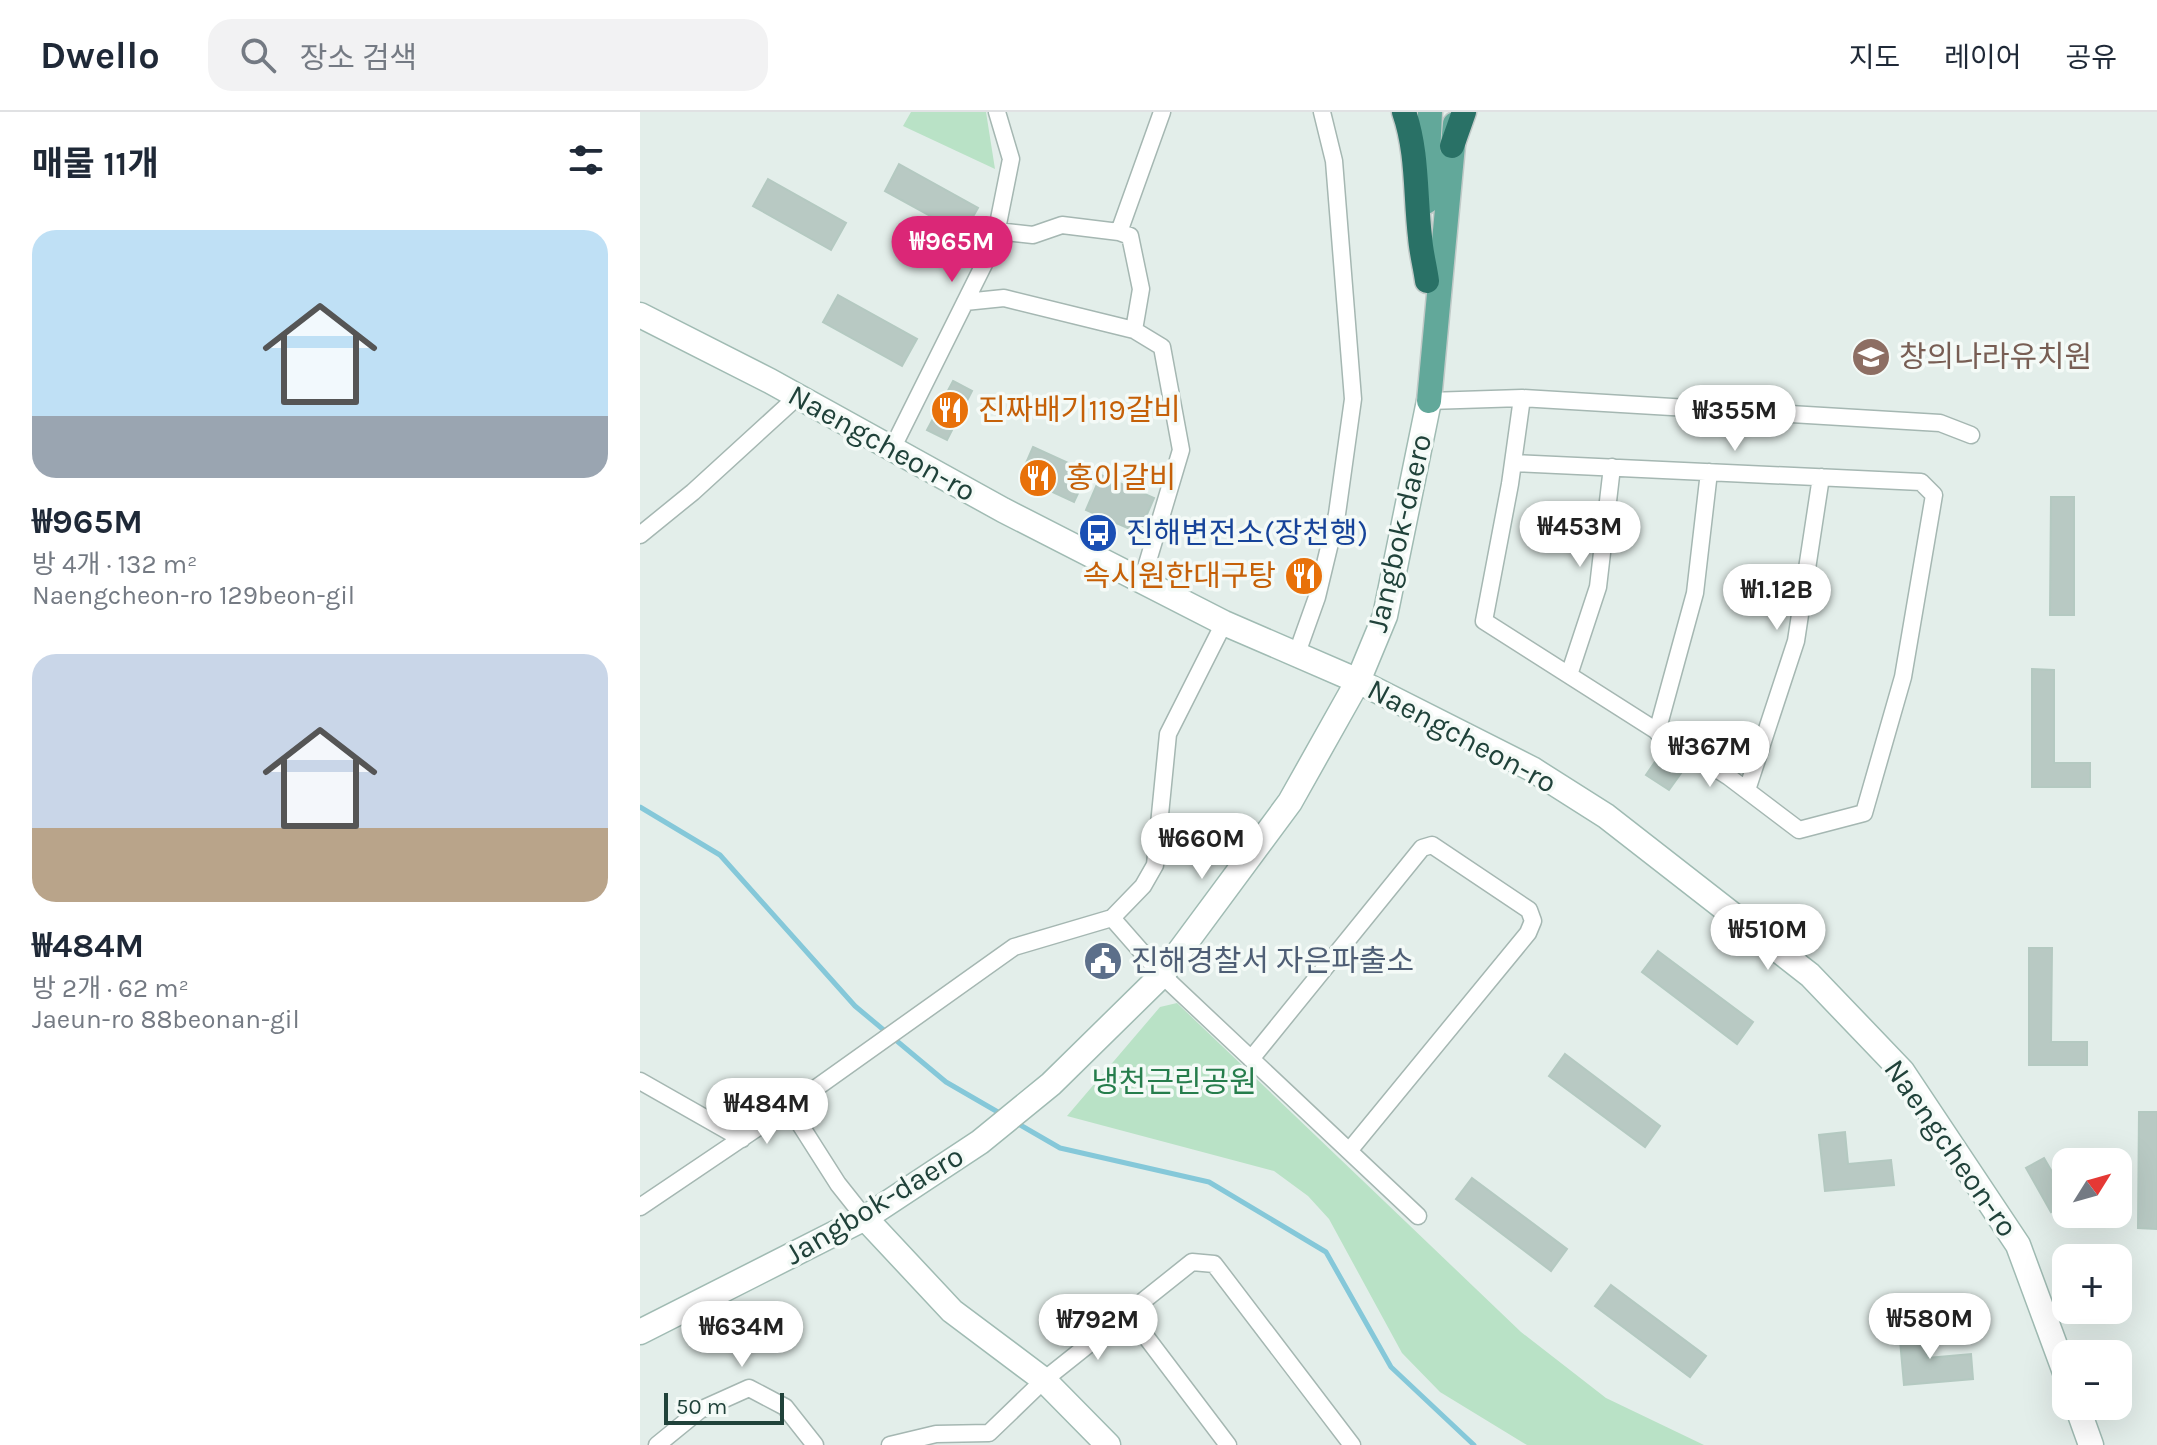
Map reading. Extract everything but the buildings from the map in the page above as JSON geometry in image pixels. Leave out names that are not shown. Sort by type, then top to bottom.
[{"type":"highway","points":[[1404,112],[1409,127],[1427,281]]},
{"type":"highway","points":[[1452,146],[1464,112]]},
{"type":"main road","points":[[1429,401],[1426,190],[1430,112]]},
{"type":"main road","points":[[1429,401],[1457,112]]},
{"type":"main road","name":"Naengcheon-ro","points":[[640,315],[1003,510],[1224,623],[1358,681],[1532,769],[1606,816],[1810,975],[1902,1071],[2018,1245],[2053,1340]]},
{"type":"main road","name":"Jangbok-daero","points":[[640,1332],[865,1218],[980,1142],[1051,1084],[1162,975],[1290,802],[1358,681],[1385,616],[1429,401]]},
{"type":"main road","points":[[865,1218],[952,1311],[1044,1380],[1108,1445]]},
{"type":"main road","points":[[2082,1420],[2091,1445]]},
{"type":"street","points":[[892,449],[994,244],[1011,159],[997,112]]},
{"type":"street","points":[[1134,330],[1141,289],[1124,234],[1162,112]]},
{"type":"street","points":[[1297,653],[1317,597],[1337,514],[1353,399],[1334,161],[1322,112]]},
{"type":"street","points":[[997,231],[1033,235],[1062,225],[1124,234]]},
{"type":"street","points":[[965,302],[1004,298],[1134,330],[1162,347],[1181,450],[1142,581]]},
{"type":"street","points":[[640,535],[693,492],[797,397]]},
{"type":"street","points":[[1429,401],[1522,398],[1940,423],[1971,435]]},
{"type":"street","points":[[1513,463],[1921,482],[1934,495],[1903,677],[1864,813],[1799,830],[1747,790],[1484,621],[1522,398]]},
{"type":"street","points":[[1569,675],[1598,587],[1612,467]]},
{"type":"street","points":[[1657,732],[1695,593],[1709,472]]},
{"type":"street","points":[[1747,790],[1796,641],[1821,477]]},
{"type":"street","points":[[640,1207],[920,1016],[1014,947],[1112,918],[1143,886],[1155,865],[1168,734],[1224,623]]},
{"type":"street","points":[[1251,1059],[1422,848],[1432,845],[1529,910],[1533,921],[1528,933],[1349,1151]]},
{"type":"street","points":[[1112,918],[1162,975],[1418,1216]]},
{"type":"street","points":[[640,1081],[742,1139]]},
{"type":"street","points":[[789,1107],[838,1184],[865,1218]]},
{"type":"street","points":[[890,1445],[936,1434],[989,1433],[1044,1380],[1192,1262],[1214,1264],[1352,1445]]},
{"type":"street","points":[[1128,1313],[1228,1445]]},
{"type":"street","points":[[657,1445],[700,1410],[749,1388],[785,1407],[815,1445]]},
{"type":"green space","points":[[911,112],[986,112],[995,169],[903,126]]},
{"type":"green space","name":"냉천근린공원","points":[[1177,1003],[1521,1332],[1606,1398],[1704,1445],[1527,1445],[1440,1392],[1402,1353],[1329,1219],[1308,1196],[1274,1171],[1067,1116],[1160,1007]]},
{"type":"waterway","points":[[640,807],[720,855],[855,1006],[946,1082],[1003,1115]]},
{"type":"waterway","points":[[1015,1122],[1060,1148],[1209,1182],[1326,1252],[1391,1367],[1474,1445]]},
{"type":"place","name":"창의나라유치원","points":[[1871,357]]},
{"type":"place","name":"진짜배기119갈비","points":[[950,410]]},
{"type":"place","name":"홍이갈비","points":[[1038,478]]},
{"type":"place","name":"진해변전소(장천행)","points":[[1098,533]]},
{"type":"place","name":"속시원한대구탕","points":[[1304,576]]},
{"type":"place","name":"진해경찰서 자은파출소","points":[[1103,961]]}]
